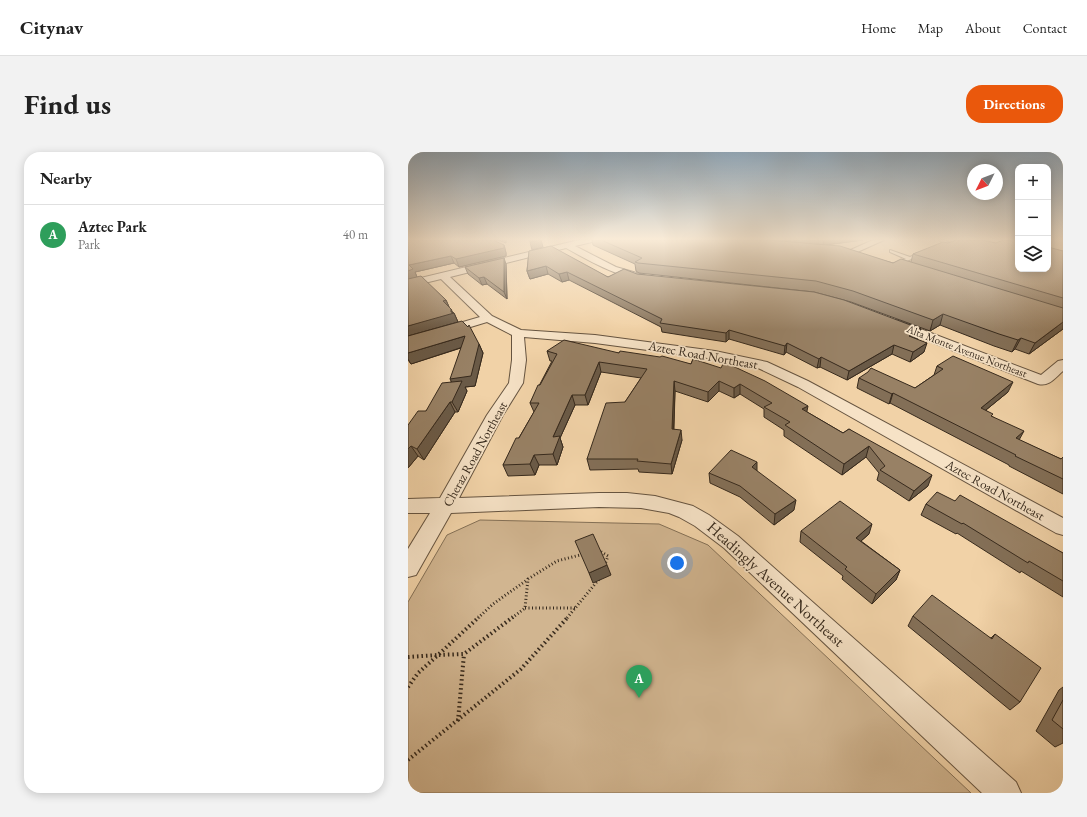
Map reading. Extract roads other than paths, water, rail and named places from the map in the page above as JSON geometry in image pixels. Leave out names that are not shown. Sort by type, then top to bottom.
[{"type":"street","points":[[408,284],[465,270]]},
{"type":"street","points":[[615,270],[656,280]]},
{"type":"street","name":"Aztec Road Northeast","points":[[443,275],[488,318],[518,333],[595,339],[715,355],[762,365],[803,384],[1063,527]]},
{"type":"street","points":[[408,342],[488,318]]},
{"type":"street","name":"Alta Monte Avenue Northeast","points":[[884,319],[1043,380],[1063,364]]},
{"type":"street","name":"Cheraz Road Northeast","points":[[408,568],[445,506],[495,415],[516,383],[519,360],[518,333]]},
{"type":"street","name":"Headingly Avenue Northeast","points":[[408,506],[607,500],[640,501],[670,506],[702,519],[731,542],[1005,793]]},
{"type":"place","name":"Aztec Park","points":[[639,698]]}]
